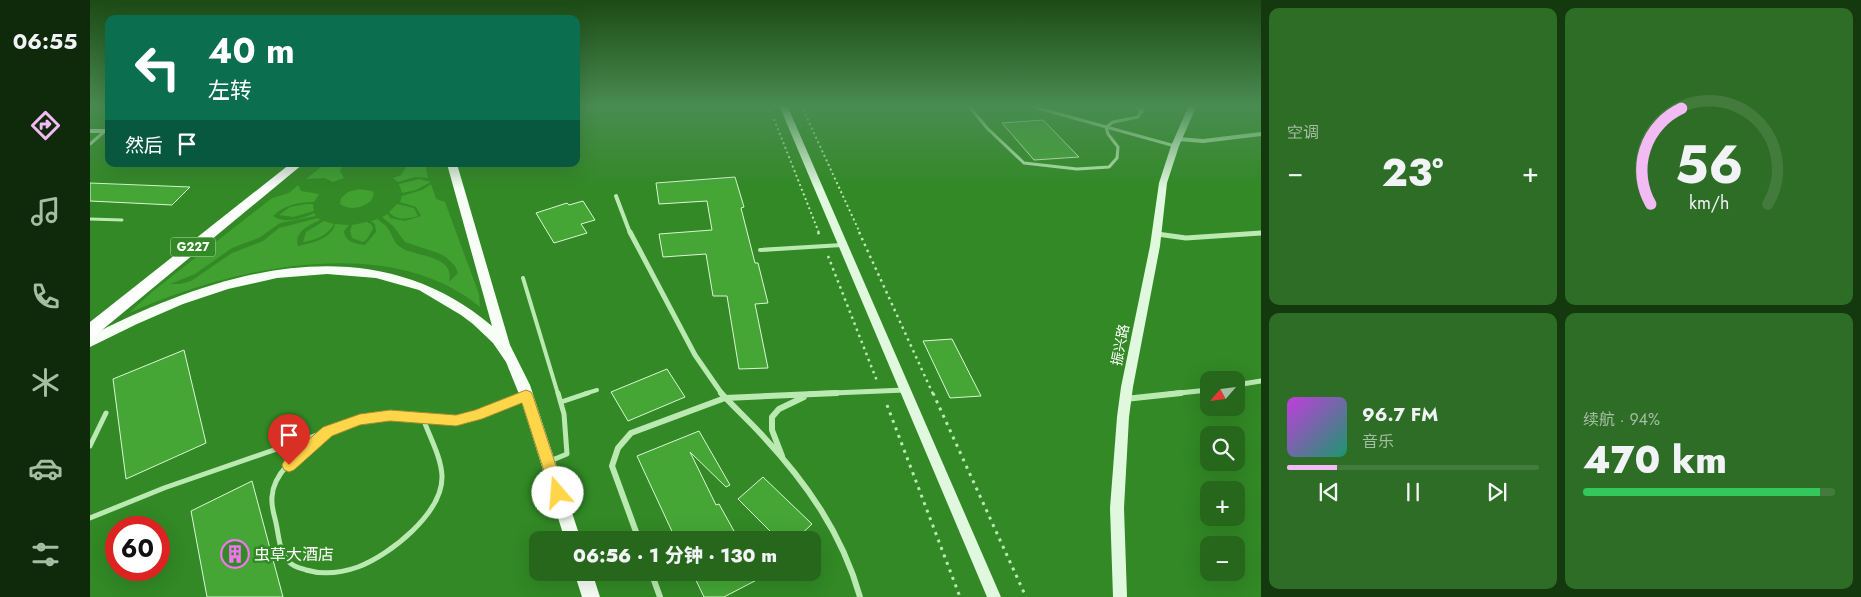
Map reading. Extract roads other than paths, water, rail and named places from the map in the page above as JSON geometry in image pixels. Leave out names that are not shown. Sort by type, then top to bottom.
[{"type":"highway","name":"G227","points":[[90,331],[293,167]]},
{"type":"main road","points":[[453,167],[505,348]]},
{"type":"main road","points":[[90,342],[183,298],[258,277],[286,273],[349,270],[390,277],[414,284],[437,294],[478,322],[493,333],[505,348],[519,373],[570,531]]},
{"type":"main road","points":[[586,581],[591,597]]},
{"type":"street","points":[[795,133],[994,597]]},
{"type":"street","name":"振兴路","points":[[1120,597],[1117,508],[1126,399],[1157,234],[1163,183],[1180,133]]},
{"type":"street","points":[[1176,142],[1203,141],[1261,134]]},
{"type":"street","points":[[616,196],[628,229],[705,373],[725,398],[785,461],[817,501],[846,551],[860,597]]},
{"type":"street","points":[[1157,234],[1186,238],[1261,233]]},
{"type":"street","points":[[1245,384],[1261,381]]},
{"type":"street","points":[[635,531],[614,475],[613,460],[619,446],[631,433],[725,398],[808,396],[904,390]]},
{"type":"street","points":[[1126,399],[1200,391]]},
{"type":"street","points":[[785,461],[772,430],[772,417],[786,405],[808,396]]},
{"type":"street","points":[[654,581],[660,597]]},
{"type":"lane","points":[[90,144],[105,133]]},
{"type":"lane","points":[[993,133],[1020,160],[1031,166],[1106,168],[1114,162],[1119,149],[1107,133]]},
{"type":"lane","points":[[1133,133],[1176,142]]},
{"type":"lane","points":[[90,219],[122,220]]},
{"type":"lane","points":[[760,250],[842,245]]},
{"type":"lane","points":[[523,278],[564,414],[567,454],[548,462]]},
{"type":"lane","points":[[561,402],[597,390]]},
{"type":"lane","points":[[90,518],[164,488],[372,417],[398,416],[450,420],[467,419],[526,396]]},
{"type":"lane","points":[[90,446],[106,413]]},
{"type":"lane","points":[[328,431],[289,465],[277,481],[272,492],[272,502],[283,552],[292,565],[319,573],[338,572],[356,567],[390,550],[405,538],[433,505],[440,489],[442,474],[422,418]]},
{"type":"place","name":"虫草大酒店","points":[[235,554]]}]
